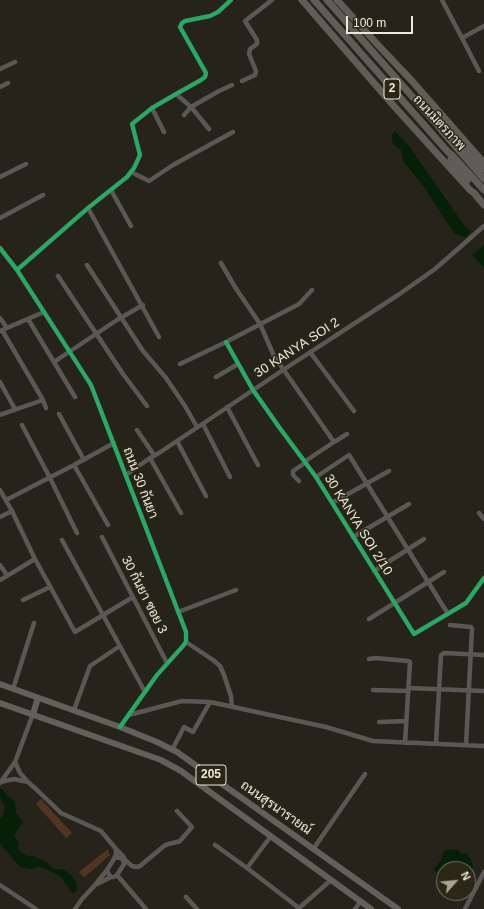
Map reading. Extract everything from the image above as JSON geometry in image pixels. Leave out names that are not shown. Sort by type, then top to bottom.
[{"type":"highway","points":[[303,0],[330,18]]},
{"type":"highway","name":"2","points":[[303,0],[474,194]]},
{"type":"highway","name":"ถนนมิตรภาพ","points":[[314,0],[448,152],[484,190]]},
{"type":"highway","name":"ถนนมิตรภาพ","points":[[327,0],[484,178]]},
{"type":"highway","points":[[331,0],[338,12]]},
{"type":"highway","name":"2","points":[[337,0],[484,163]]},
{"type":"highway","points":[[440,128],[445,129],[484,169]]},
{"type":"highway","points":[[448,152],[450,158],[472,188],[474,194],[484,205]]},
{"type":"main road","name":"ถนนสุรนารายณ์","points":[[0,684],[120,727],[177,752],[398,909]]},
{"type":"main road","points":[[33,714],[38,698]]},
{"type":"main road","name":"ถนนสุรนารายณ์","points":[[0,702],[161,760],[180,771],[371,909]]},
{"type":"street","points":[[18,270],[131,172],[140,155],[132,124],[152,108],[201,80],[206,73],[180,27],[182,23],[185,21],[210,16],[218,12],[231,0]]},
{"type":"street","points":[[242,81],[255,75],[256,71],[249,54],[250,49],[256,44],[257,40],[245,21],[272,0]]},
{"type":"street","points":[[442,0],[479,71]]},
{"type":"street","points":[[462,38],[484,26]]},
{"type":"street","points":[[0,69],[15,62]]},
{"type":"street","points":[[0,87],[8,84]]},
{"type":"street","points":[[184,115],[191,107],[232,85]]},
{"type":"street","points":[[176,94],[191,107],[209,129]]},
{"type":"street","points":[[152,108],[164,132]]},
{"type":"street","points":[[131,172],[149,181],[173,165],[233,132]]},
{"type":"street","points":[[0,177],[26,164]]},
{"type":"street","points":[[111,190],[130,226]]},
{"type":"street","points":[[0,218],[43,195]]},
{"type":"street","points":[[88,208],[143,305],[159,337]]},
{"type":"street","name":"30 KANYA SOI 2","points":[[126,475],[152,456],[398,295],[435,269],[484,226]]},
{"type":"street","name":"ถนน 30 กันยา","points":[[0,248],[18,270],[91,385],[186,632],[186,642]]},
{"type":"street","points":[[221,262],[235,287],[260,324],[274,356],[334,442]]},
{"type":"street","points":[[87,265],[143,351],[166,378],[197,427]]},
{"type":"street","points":[[58,276],[123,374],[147,406]]},
{"type":"street","points":[[180,364],[299,304],[312,290]]},
{"type":"street","points":[[54,362],[143,305]]},
{"type":"street","points":[[44,312],[1,331],[43,400],[46,408]]},
{"type":"street","points":[[0,318],[7,328]]},
{"type":"street","points":[[28,318],[75,397]]},
{"type":"street","name":"30 KANYA SOI 2/10","points":[[226,342],[253,390],[278,427],[316,478],[414,634],[448,614]]},
{"type":"street","points":[[310,352],[354,411]]},
{"type":"street","points":[[216,377],[238,364]]},
{"type":"street","points":[[0,382],[15,409]]},
{"type":"street","points":[[0,415],[43,400]]},
{"type":"street","points":[[227,407],[258,465]]},
{"type":"street","points":[[59,414],[84,460]]},
{"type":"street","points":[[203,424],[230,477]]},
{"type":"street","points":[[22,425],[77,534]]},
{"type":"street","points":[[137,430],[181,513]]},
{"type":"street","points":[[299,481],[293,471],[347,434]]},
{"type":"street","points":[[177,441],[206,496]]},
{"type":"street","points":[[6,500],[74,466],[114,443]]},
{"type":"street","points":[[316,478],[349,455],[448,614],[466,603],[484,578]]},
{"type":"street","points":[[74,466],[108,525]]},
{"type":"street","points":[[332,503],[389,471]]},
{"type":"street","points":[[0,490],[35,559],[75,632],[133,597]]},
{"type":"street","points":[[353,537],[409,504]]},
{"type":"street","points":[[0,517],[12,512]]},
{"type":"street","points":[[479,513],[484,519]]},
{"type":"street","name":"30 กันยา ซอย 3","points":[[102,537],[167,664]]},
{"type":"street","points":[[374,571],[424,539]]},
{"type":"street","points":[[62,540],[145,692]]},
{"type":"street","points":[[0,580],[35,559]]},
{"type":"street","points":[[0,565],[7,575]]},
{"type":"street","points":[[369,619],[444,572]]},
{"type":"street","points":[[23,600],[50,587]]},
{"type":"street","points":[[178,612],[236,590]]},
{"type":"street","points":[[13,689],[34,623]]},
{"type":"street","points":[[450,626],[472,628],[466,745]]},
{"type":"street","points":[[120,727],[145,692],[186,642],[214,660],[220,666],[231,696],[232,707]]},
{"type":"street","points":[[74,710],[90,666],[120,646]]},
{"type":"street","points":[[436,743],[441,655],[444,653],[484,655]]},
{"type":"street","points":[[368,659],[409,661],[410,666],[405,742]]},
{"type":"street","points":[[373,690],[439,688],[484,691]]},
{"type":"street","points":[[129,715],[182,701],[210,702],[326,728],[373,741],[484,746]]},
{"type":"street","points":[[172,750],[184,727],[193,732],[210,702]]},
{"type":"street","points":[[0,783],[15,762],[33,714]]},
{"type":"street","points":[[379,722],[406,721]]},
{"type":"street","points":[[15,762],[20,773],[28,782],[61,813],[100,831],[123,856],[124,862],[117,875],[95,884]]},
{"type":"street","points":[[314,848],[365,774]]},
{"type":"street","points":[[0,783],[14,780],[28,782]]},
{"type":"street","points":[[114,858],[120,858],[124,862],[137,867],[164,846],[180,841],[192,827],[177,811]]},
{"type":"street","points":[[247,868],[270,836]]},
{"type":"street","points":[[215,845],[247,868],[298,909],[331,880]]},
{"type":"street","points":[[75,909],[107,870],[116,854],[116,849]]},
{"type":"street","points":[[107,870],[111,877]]},
{"type":"street","points":[[465,909],[484,872]]},
{"type":"street","points":[[117,875],[146,909]]},
{"type":"street","points":[[0,885],[36,909]]},
{"type":"street","points":[[186,897],[197,909]]},
{"type":"street","points":[[355,909],[360,902]]},
{"type":"shaded area","points":[[395,131],[409,146],[464,225],[484,243],[484,268],[474,257],[464,237],[454,233],[424,187],[403,161],[401,150],[393,144],[391,135]]},
{"type":"shaded area","points":[[0,789],[2,789],[15,802],[16,813],[23,822],[14,835],[19,843],[18,848],[27,856],[33,856],[47,862],[54,869],[66,871],[73,877],[77,884],[76,892],[72,893],[61,877],[46,869],[37,867],[30,869],[20,867],[1,845],[0,819],[3,815],[5,807],[0,797]]},
{"type":"shaded area","points":[[41,799],[72,833],[66,838],[36,804]]},
{"type":"shaded area","points":[[108,849],[110,855],[83,877],[79,872]]},
{"type":"shaded area","points":[[456,849],[461,854],[466,853],[472,861],[440,861],[443,853],[446,850]]},
{"type":"pier","points":[[473,230],[484,240],[484,245],[471,256],[463,239]]},
{"type":"cycle path","points":[[17,270],[88,208],[127,177],[134,168],[140,155],[132,124],[152,108],[205,77],[206,73],[180,27],[182,23],[185,21],[210,16],[218,12],[231,0]]},
{"type":"cycle path","points":[[0,248],[17,270],[91,385],[186,632],[186,642],[157,675],[120,727]]},
{"type":"cycle path","points":[[226,342],[253,390],[316,477],[414,634],[466,603],[484,578]]}]
